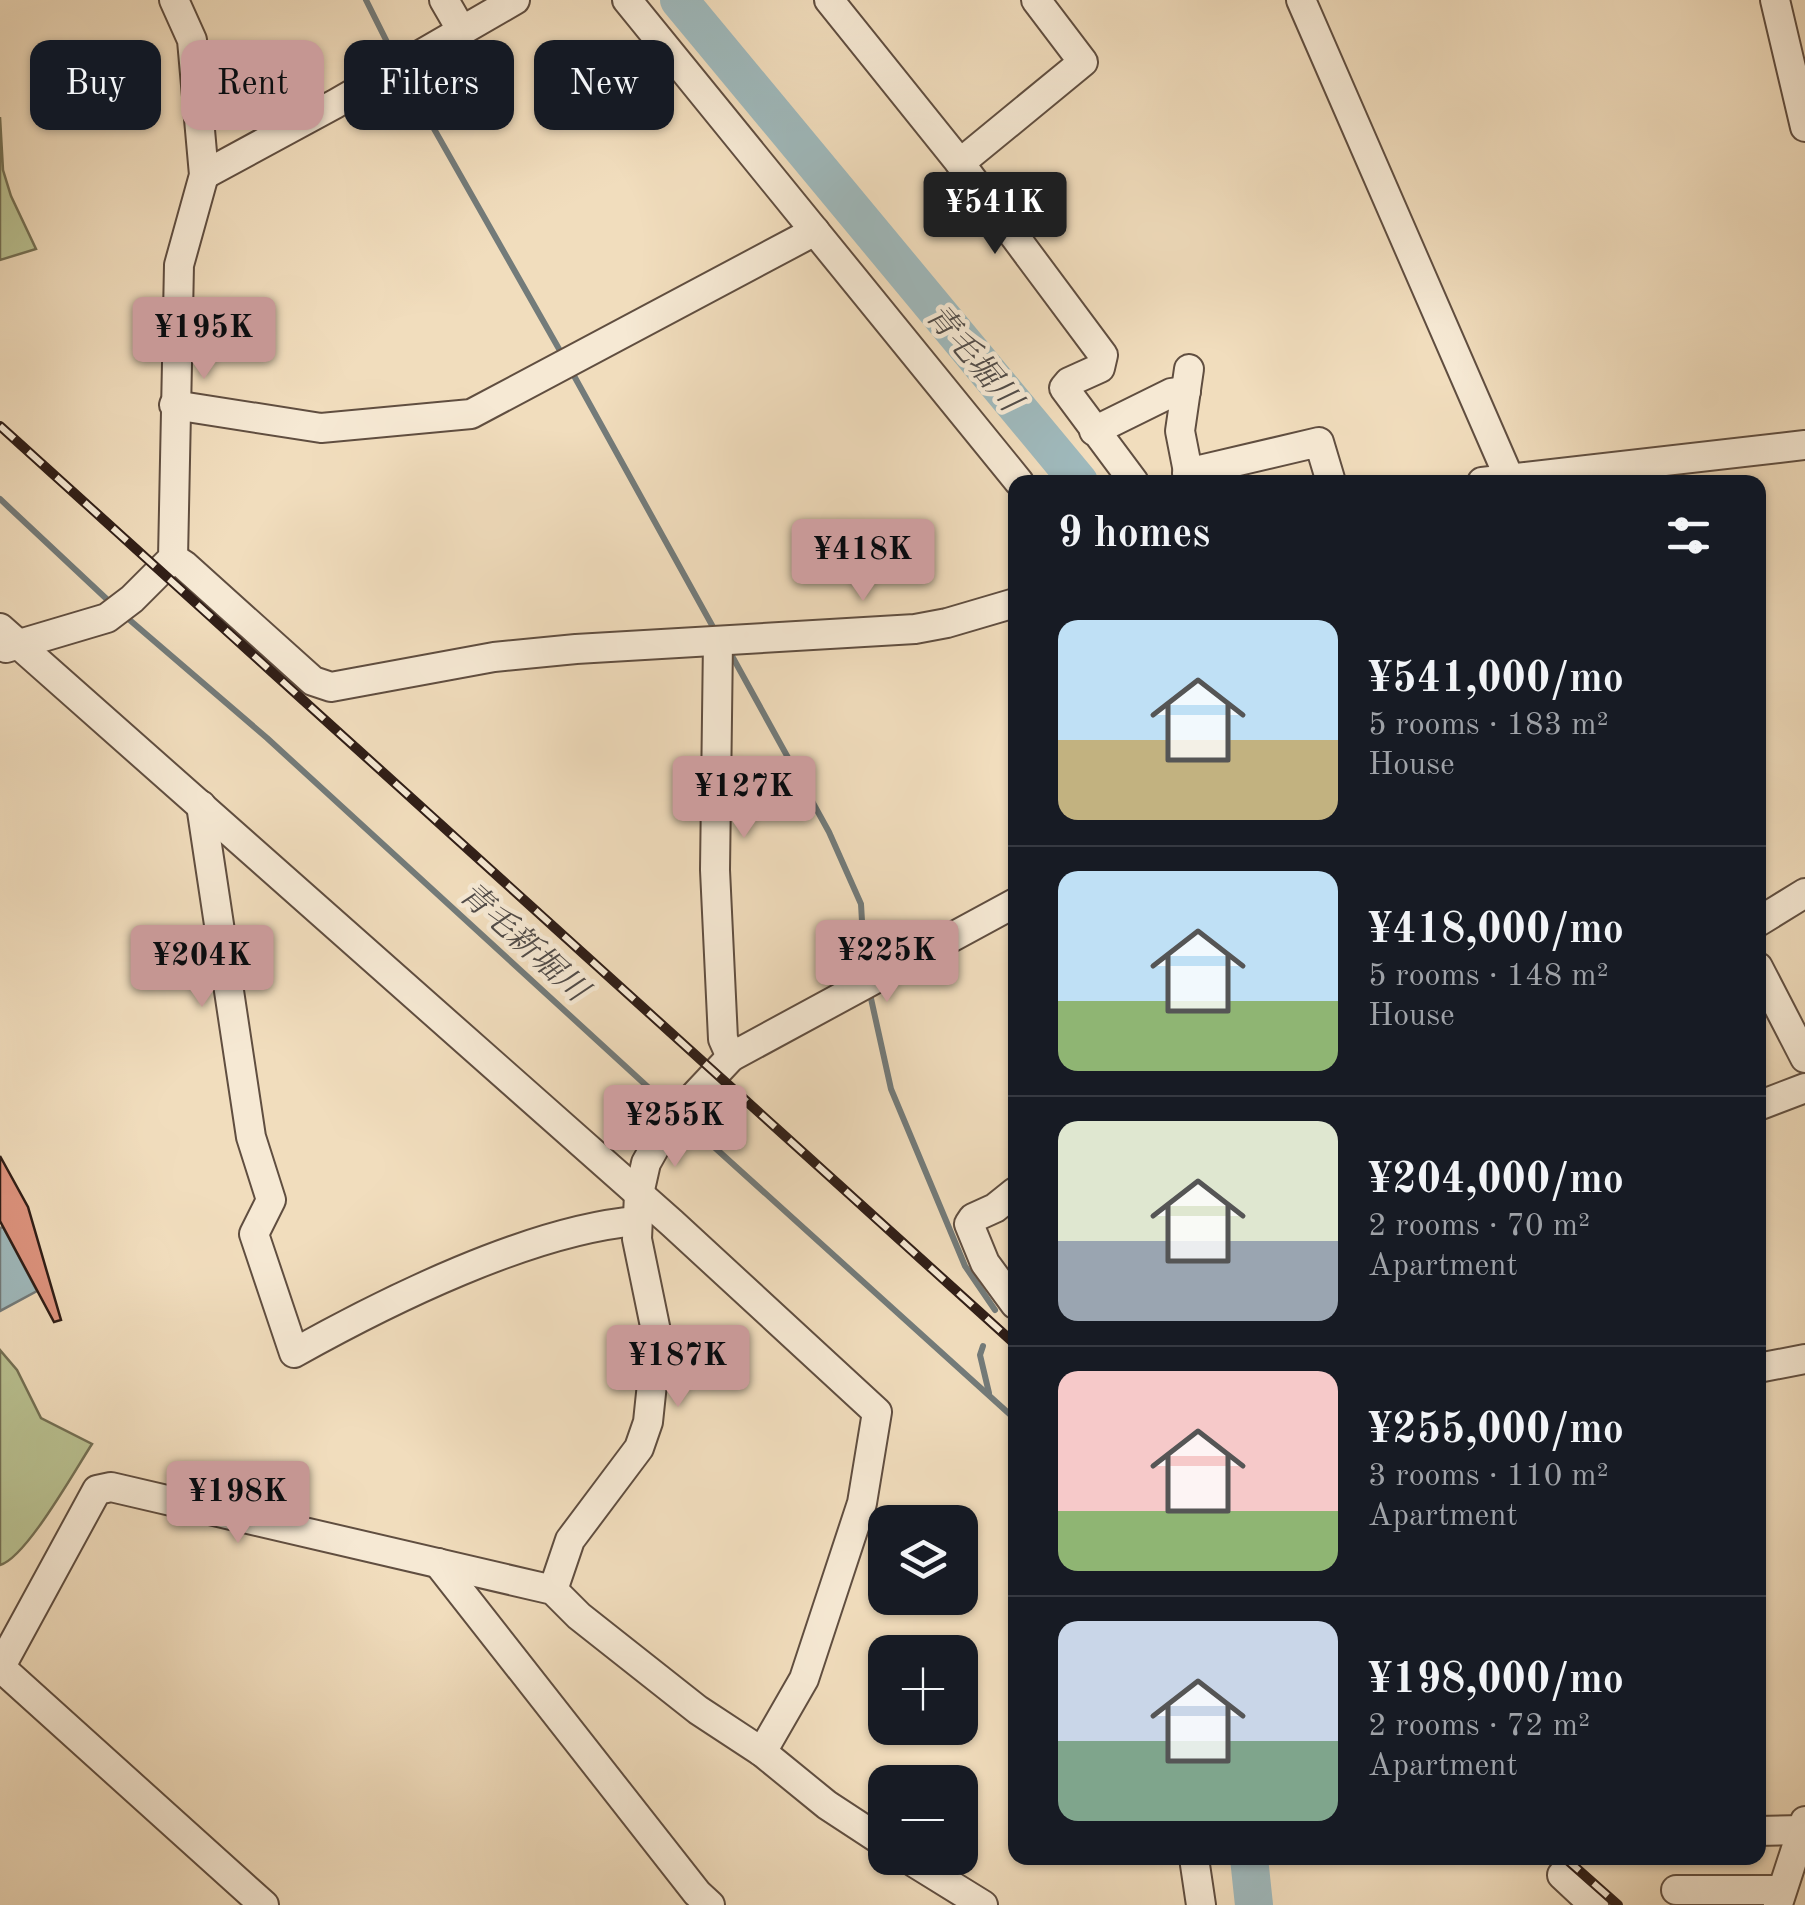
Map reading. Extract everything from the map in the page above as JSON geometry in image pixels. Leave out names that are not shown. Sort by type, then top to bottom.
[{"type":"street","points":[[6,641],[102,619],[132,599],[170,563],[179,265],[204,175],[192,40],[174,0]]},
{"type":"street","points":[[444,0],[462,31]]},
{"type":"street","points":[[204,175],[515,0]]},
{"type":"street","points":[[627,0],[1013,475]]},
{"type":"street","points":[[829,0],[960,162],[1104,355],[1100,368],[1068,382],[1064,388],[1129,475]]},
{"type":"street","points":[[960,162],[1083,62],[1036,0]]},
{"type":"street","points":[[1301,0],[1498,475]]},
{"type":"street","points":[[1775,0],[1805,127]]},
{"type":"street","points":[[174,404],[321,428],[471,414],[815,231]]},
{"type":"street","points":[[1094,431],[1171,393],[1188,380],[1180,431],[1186,469],[1319,442],[1329,475]]},
{"type":"street","points":[[1560,475],[1805,446]]},
{"type":"street","points":[[170,563],[184,565],[313,681],[331,687],[494,657],[915,629],[1008,605]]},
{"type":"street","points":[[6,641],[201,806],[638,1208],[877,1412],[862,1503],[804,1678],[762,1752]]},
{"type":"street","points":[[718,641],[715,870],[723,1039],[731,1056]]},
{"type":"street","points":[[201,806],[251,1137],[271,1200],[254,1234],[294,1353],[366,1312],[507,1254],[604,1224],[638,1208]]},
{"type":"street","points":[[1766,917],[1805,893]]},
{"type":"street","points":[[553,1590],[570,1540],[639,1448],[648,1422],[657,1336],[637,1238],[638,1208],[646,1163],[666,1126],[731,1056],[1008,907]]},
{"type":"street","points":[[1766,983],[1805,1058]]},
{"type":"street","points":[[1766,1103],[1805,1088]]},
{"type":"street","points":[[1008,1198],[969,1224],[985,1263],[1008,1294]]},
{"type":"street","points":[[1766,1366],[1805,1359]]},
{"type":"street","points":[[264,1905],[0,1668],[97,1490],[111,1487],[553,1590],[579,1616],[668,1686],[868,1831]]},
{"type":"street","points":[[438,1562],[710,1905]]},
{"type":"street","points":[[1676,1890],[1779,1897],[1804,1825],[1766,1830]]},
{"type":"street","points":[[1195,1865],[1201,1905]]},
{"type":"street","points":[[935,1875],[983,1905]]},
{"type":"street","points":[[1562,1875],[1594,1905]]},
{"type":"green space","points":[[0,117],[3,170],[36,249],[0,260]]},
{"type":"green space","points":[[0,1350],[17,1370],[41,1418],[92,1444],[36,1530],[11,1559],[0,1565]]},
{"type":"water","points":[[3,1227],[37,1291],[0,1311],[0,1228]]},
{"type":"building","points":[[0,1156],[28,1207],[61,1320],[54,1322],[0,1221]]},
{"type":"waterway","points":[[366,0],[386,40]]},
{"type":"waterway","name":"青毛堀川","points":[[679,0],[1073,475]]},
{"type":"waterway","points":[[435,130],[563,356]]},
{"type":"waterway","points":[[573,374],[713,627]]},
{"type":"waterway","name":"青毛新堀川","points":[[0,499],[112,604]]},
{"type":"waterway","name":"青毛新堀川","points":[[125,616],[267,738],[673,1110]]},
{"type":"waterway","points":[[732,656],[829,832],[861,904],[865,973]]},
{"type":"waterway","points":[[870,994],[891,1089],[965,1266],[995,1310]]},
{"type":"waterway","name":"青毛新堀川","points":[[682,1118],[1008,1413]]},
{"type":"waterway","points":[[983,1346],[980,1355],[989,1393]]},
{"type":"waterway","name":"青毛堀川","points":[[1250,1865],[1254,1905]]},
{"type":"railway","points":[[0,426],[1008,1338]]},
{"type":"railway","points":[[1573,1865],[1618,1905]]}]
